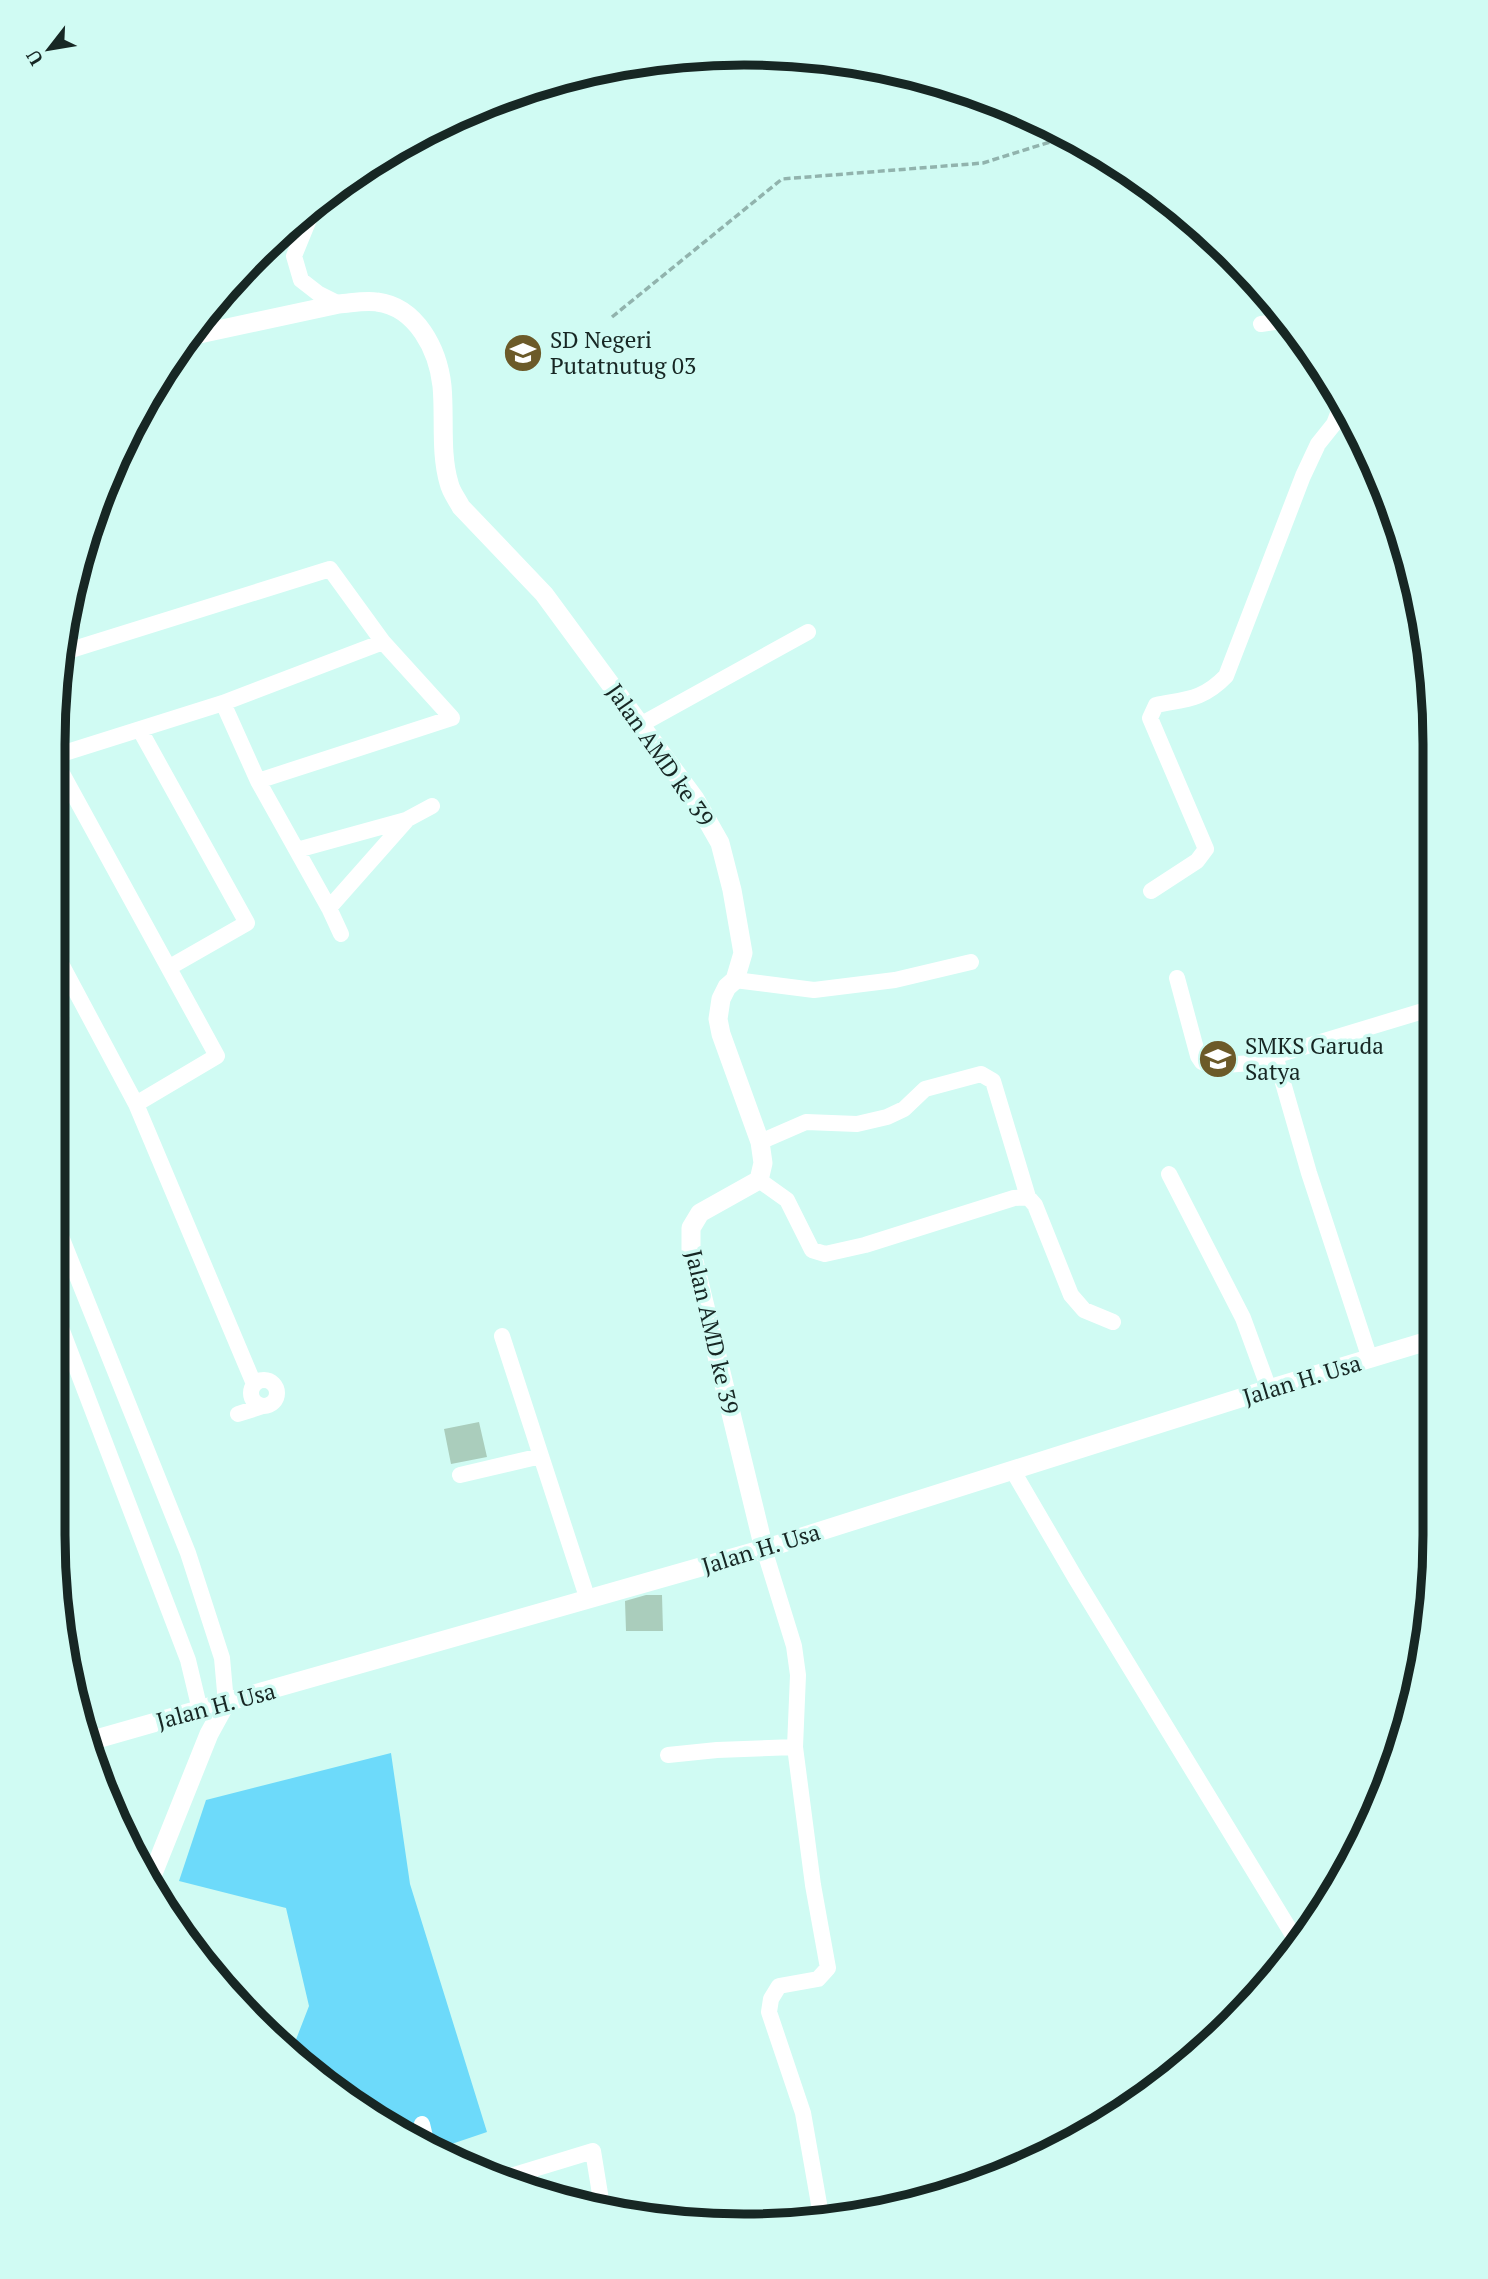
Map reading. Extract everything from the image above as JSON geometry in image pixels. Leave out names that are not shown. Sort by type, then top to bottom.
[{"type":"street","points":[[308,223],[294,256],[301,279],[319,294],[339,304]]},
{"type":"street","name":"Jalan AMD ke 39","points":[[203,333],[339,304],[365,301],[394,306],[413,319],[435,355],[442,383],[446,468],[451,490],[461,507],[544,594],[695,799],[720,843],[732,890],[743,953],[735,980],[727,987],[721,999],[721,1034],[760,1142],[763,1163],[759,1180],[700,1213],[691,1228],[691,1249],[764,1549]]},
{"type":"street","points":[[1261,324],[1276,322]]},
{"type":"street","points":[[1152,891],[1197,861],[1206,849],[1150,718],[1152,710],[1156,705],[1200,696],[1213,689],[1226,676],[1303,476],[1318,443],[1334,424],[1338,415]]},
{"type":"street","points":[[72,650],[330,569],[383,642],[452,718],[258,781]]},
{"type":"street","points":[[640,725],[808,632]]},
{"type":"street","points":[[65,753],[222,703],[383,642]]},
{"type":"street","points":[[222,703],[258,781],[341,934]]},
{"type":"street","points":[[140,730],[247,923],[170,967]]},
{"type":"street","points":[[65,779],[217,1056],[136,1104]]},
{"type":"street","points":[[297,850],[406,820],[432,806]]},
{"type":"street","points":[[329,908],[406,820]]},
{"type":"street","points":[[735,980],[814,990],[895,980],[971,962]]},
{"type":"street","points":[[65,971],[136,1104],[254,1384],[265,1379],[270,1381],[277,1391],[277,1397],[269,1406],[238,1415]]},
{"type":"street","points":[[1177,978],[1198,1056],[1202,1062],[1212,1066],[1251,1063],[1423,1011]]},
{"type":"street","points":[[1275,1055],[1309,1173],[1370,1359]]},
{"type":"street","points":[[760,1142],[806,1122],[857,1124],[887,1117],[904,1109],[925,1089],[981,1074],[993,1081],[1028,1197],[1035,1205],[1071,1295],[1084,1310],[1113,1322]]},
{"type":"street","points":[[1169,1174],[1243,1318],[1269,1389]]},
{"type":"street","points":[[759,1180],[787,1200],[812,1250],[825,1254],[864,1245],[1014,1198],[1028,1197]]},
{"type":"street","points":[[65,1246],[188,1552],[222,1658],[226,1703],[209,1734],[154,1871]]},
{"type":"street","points":[[502,1336],[588,1600]]},
{"type":"street","points":[[65,1338],[188,1660],[200,1710],[209,1734]]},
{"type":"street","name":"Jalan H. Usa","points":[[96,1738],[764,1549],[1423,1342]]},
{"type":"street","points":[[460,1475],[541,1456]]},
{"type":"street","points":[[1013,1471],[1293,1935]]},
{"type":"street","points":[[764,1549],[798,1675],[795,1747],[813,1885],[828,1968],[818,1979],[779,1986],[771,1999],[769,2012],[803,2113],[820,2209]]},
{"type":"street","points":[[668,1755],[795,1747]]},
{"type":"street","points":[[422,2124],[424,2134]]},
{"type":"street","points":[[516,2174],[593,2151],[601,2199]]},
{"type":"path","points":[[612,317],[782,178],[983,163],[1055,141]]},
{"type":"water","points":[[391,1753],[410,1884],[487,2132],[447,2146],[367,2100],[294,2044],[309,2006],[286,1908],[179,1881],[206,1800]]},
{"type":"building","points":[[479,1422],[487,1457],[451,1464],[444,1429]]},
{"type":"building","points":[[646,1595],[662,1595],[663,1631],[626,1631],[625,1601]]},
{"type":"place","name":"SD Negeri Putatnutug 03","points":[[523,353]]},
{"type":"place","name":"SMKS Garuda Satya","points":[[1218,1059]]}]
